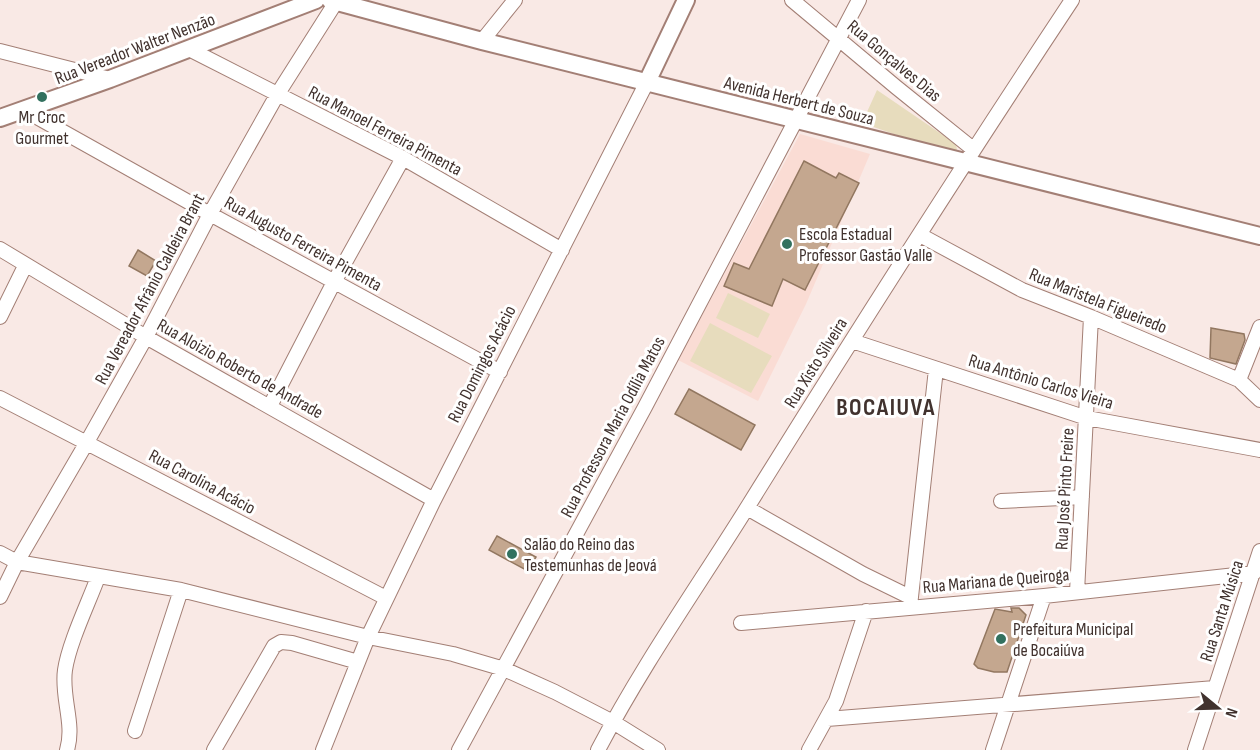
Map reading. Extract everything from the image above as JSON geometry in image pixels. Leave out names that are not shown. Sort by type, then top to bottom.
[{"type":"street","name":"Rua Vereador Walter Nenzão","points":[[0,118],[26,111],[316,0]]},
{"type":"street","points":[[482,41],[515,0]]},
{"type":"street","name":"Rua Domingos Acácio","points":[[322,750],[386,598],[647,82],[686,0]]},
{"type":"street","name":"Rua Gonçalves Dias","points":[[792,0],[974,149]]},
{"type":"street","name":"Rua Professora Maria Odília Matos","points":[[459,750],[645,407],[859,0]]},
{"type":"street","name":"Rua Xisto Silveira","points":[[598,750],[654,651],[747,508],[964,163],[1072,0]]},
{"type":"street","name":"Avenida Herbert de Souza","points":[[333,1],[482,41],[1260,236]]},
{"type":"street","name":"Rua Vereador Afrânio Caldeira Brant","points":[[0,597],[17,562],[146,337],[210,214],[333,1]]},
{"type":"street","name":"Rua Manoel Ferreira Pimenta","points":[[189,49],[277,96],[403,158],[562,250]]},
{"type":"street","points":[[0,51],[110,79]]},
{"type":"street","name":"Rua Augusto Ferreira Pimenta","points":[[26,111],[500,372]]},
{"type":"street","points":[[270,406],[334,282],[403,158]]},
{"type":"street","name":"Rua Maristela Figueiredo","points":[[920,235],[1022,290],[1239,380],[1260,400]]},
{"type":"street","name":"Rua Aloizio Roberto de Andrade","points":[[0,249],[24,266],[146,337],[434,500]]},
{"type":"street","points":[[0,317],[24,266]]},
{"type":"street","name":"Rua José Pinto Freire","points":[[1077,592],[1091,317]]},
{"type":"street","points":[[1239,380],[1260,327]]},
{"type":"street","name":"Rua Antônio Carlos Vieira","points":[[852,341],[1087,418],[1260,450]]},
{"type":"street","points":[[747,508],[910,602],[936,369]]},
{"type":"street","name":"Rua Carolina Acácio","points":[[0,398],[386,598]]},
{"type":"street","points":[[1001,501],[1082,497]]},
{"type":"street","name":"Rua Santa Música","points":[[1199,748],[1215,688],[1260,550]]},
{"type":"street","points":[[0,553],[17,562],[181,590],[368,637],[453,654],[504,669],[613,722],[658,750]]},
{"type":"street","name":"Rua Mariana de Queiroga","points":[[741,623],[866,611],[910,602],[1044,596],[1254,573]]},
{"type":"street","points":[[68,750],[70,735],[65,698],[65,670],[98,577]]},
{"type":"street","points":[[135,731],[181,590]]},
{"type":"street","points":[[993,750],[1044,596]]},
{"type":"street","points":[[809,750],[827,719],[843,684],[866,611]]},
{"type":"street","points":[[214,750],[274,646],[280,642],[292,643],[358,662]]},
{"type":"street","points":[[827,719],[1215,688]]},
{"type":"shaded area","points":[[877,90],[956,144],[957,150],[952,154],[862,123]]},
{"type":"shaded area","name":"Escola Estadual Professor Gastão Valle","points":[[800,134],[870,154],[806,304],[758,401],[678,360]]},
{"type":"shaded area","points":[[728,293],[770,314],[758,338],[716,318]]},
{"type":"shaded area","points":[[710,323],[772,356],[751,393],[690,361]]},
{"type":"building","points":[[804,161],[836,178],[839,173],[859,183],[805,290],[783,279],[772,306],[724,286],[734,263],[749,269]]},
{"type":"building","points":[[138,250],[156,261],[147,276],[129,266]]},
{"type":"building","points":[[1211,328],[1244,334],[1245,340],[1236,364],[1210,358]]},
{"type":"building","points":[[689,389],[755,425],[741,450],[675,414]]},
{"type":"building","name":"Salão do Reino das Testemunhas de Jeová","points":[[497,536],[536,557],[528,571],[489,550]]},
{"type":"building","name":"Prefeitura Municipal de Bocaiúva","points":[[1011,608],[1019,608],[1026,615],[1007,672],[978,668],[974,664],[995,609],[1012,612]]},
{"type":"place","name":"Mr Croc Gourmet","points":[[42,97]]},
{"type":"place","name":"Escola Estadual Professor Gastão Valle","points":[[787,244]]},
{"type":"place","name":"Salão do Reino das Testemunhas de Jeová","points":[[512,554]]},
{"type":"place","name":"Prefeitura Municipal de Bocaiúva","points":[[1001,639]]},
{"type":"district","name":"BOCAIUVA","points":[[886,407]]}]
